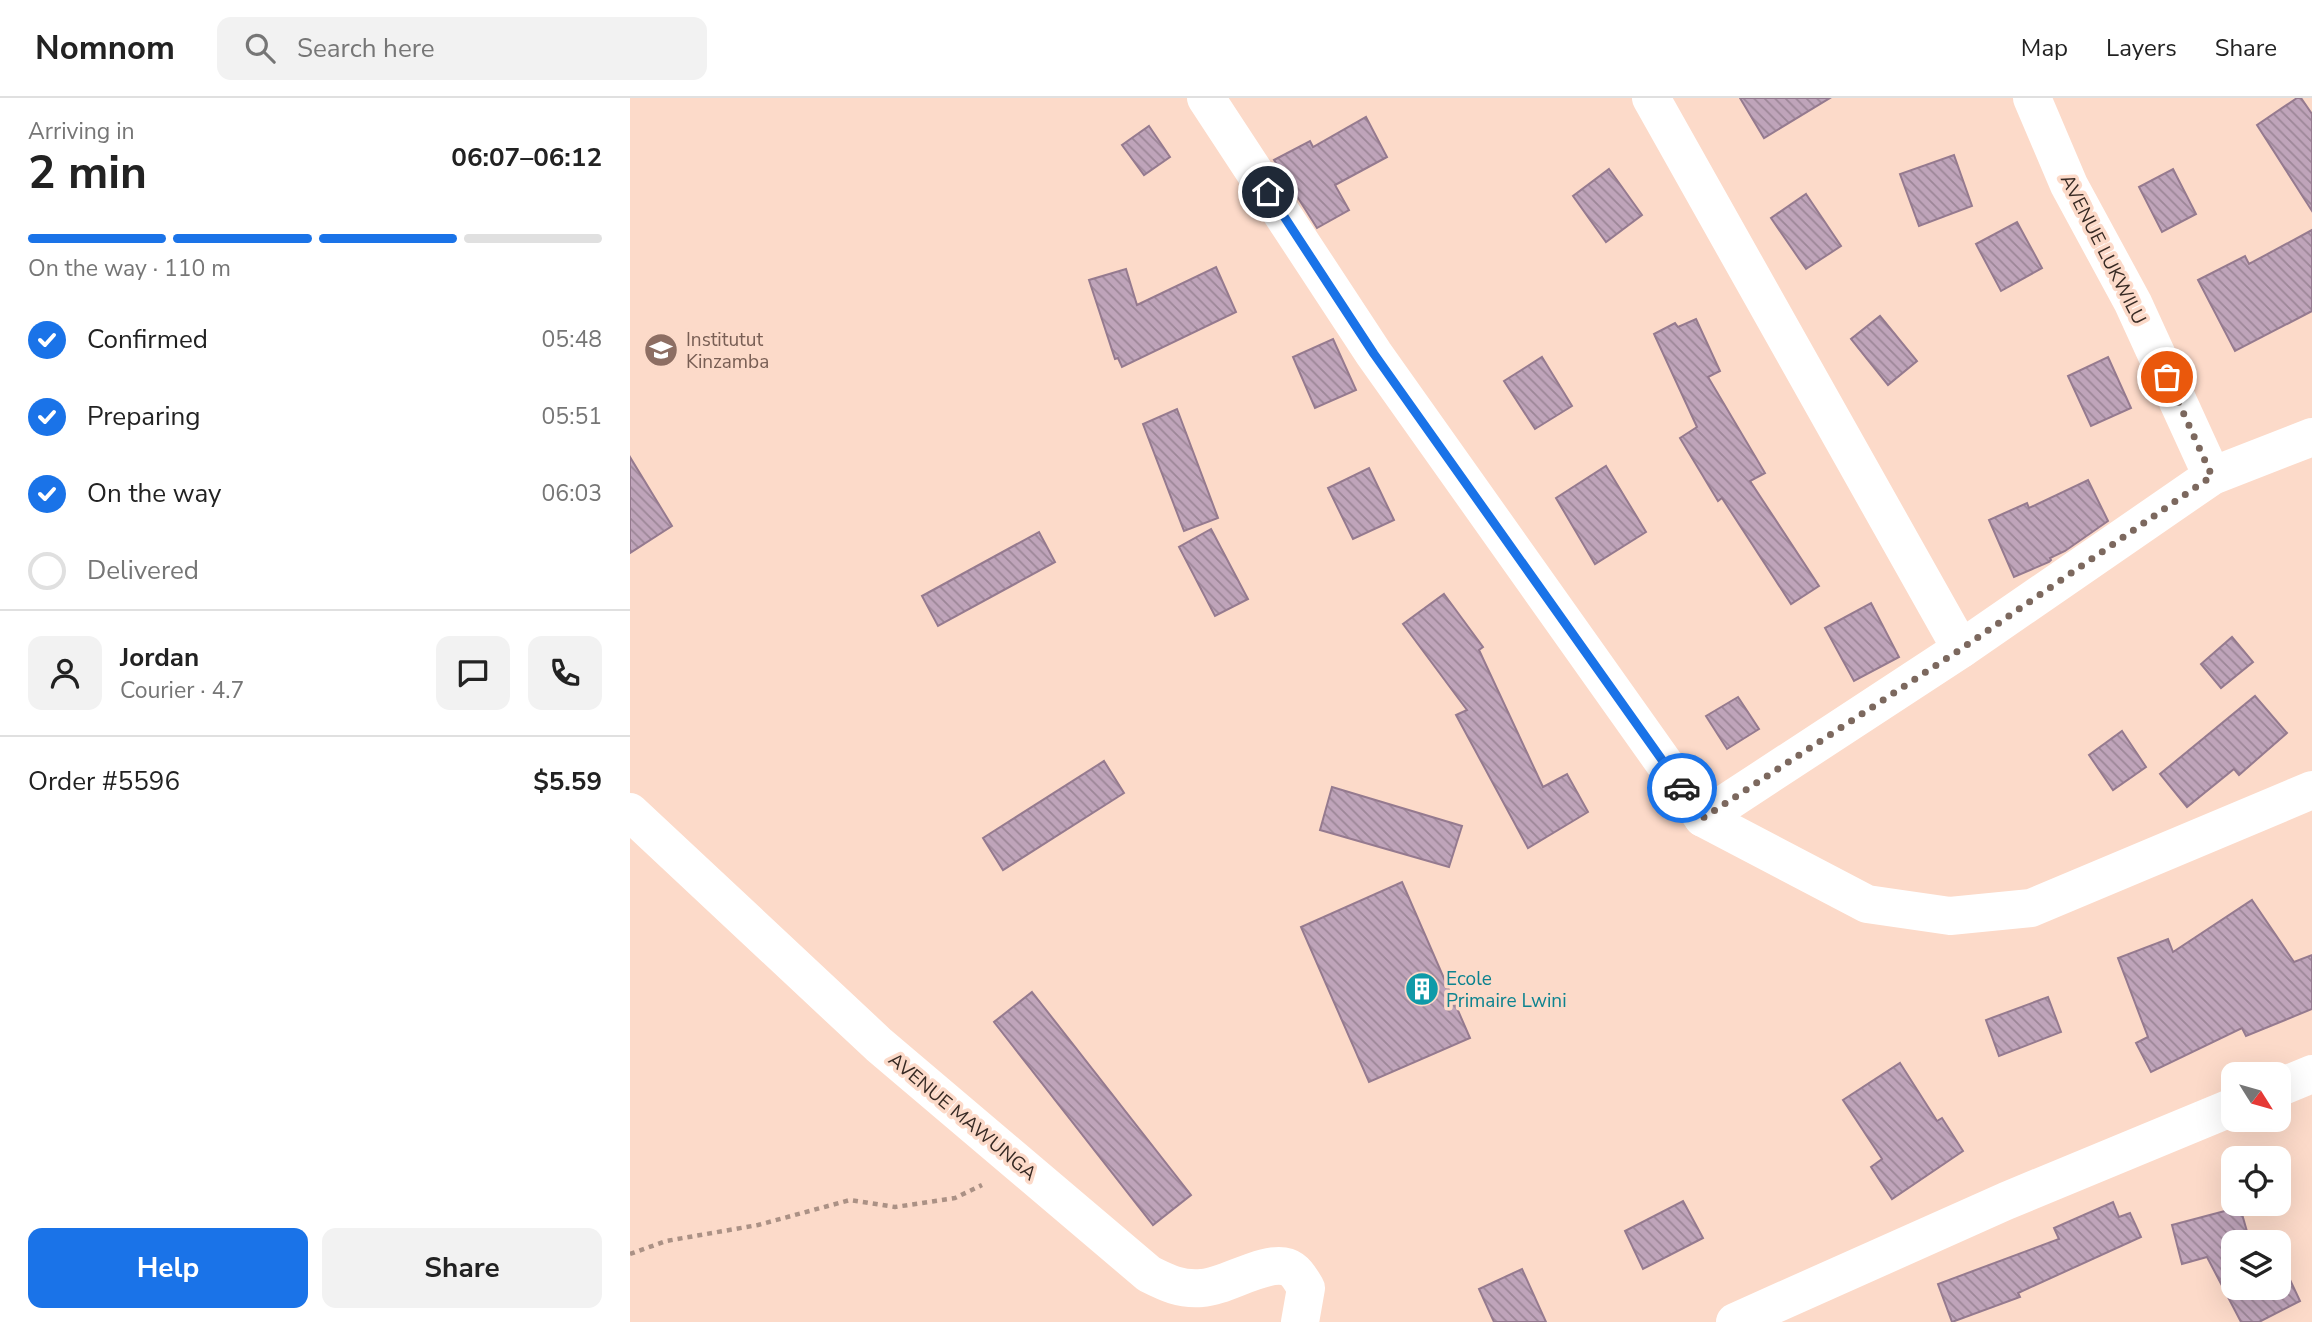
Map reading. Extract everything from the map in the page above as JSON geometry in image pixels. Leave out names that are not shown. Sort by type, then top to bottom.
[{"type":"street","points":[[1206,98],[1374,354],[1703,818],[1867,904],[1950,916],[2031,908],[2312,790]]},
{"type":"street","points":[[1651,98],[1961,649]]},
{"type":"street","name":"AVENUE LUKWILU","points":[[2032,98],[2068,185],[2133,303],[2212,476]]},
{"type":"street","points":[[1703,818],[1961,649],[2212,476],[2312,437]]},
{"type":"street","name":"AVENUE MAWUNGA","points":[[630,811],[879,1045],[1149,1274],[1176,1287],[1205,1289],[1263,1269],[1286,1267],[1297,1274],[1306,1287],[1300,1322]]},
{"type":"street","points":[[2291,1083],[2312,1074]]},
{"type":"street","points":[[1735,1322],[2006,1201],[2221,1112]]},
{"type":"path","points":[[630,1254],[666,1241],[758,1225],[850,1200],[895,1207],[955,1198],[1022,1167]]},
{"type":"building","points":[[1740,98],[1830,98],[1764,138]]},
{"type":"building","points":[[2301,98],[2312,114],[2312,211],[2257,125]]},
{"type":"building","points":[[1366,117],[1387,157],[1335,185],[1349,210],[1317,228],[1274,160],[1310,141],[1313,147]]},
{"type":"building","points":[[1149,126],[1170,157],[1144,175],[1122,145]]},
{"type":"building","points":[[1954,155],[1972,206],[1919,226],[1900,174]]},
{"type":"building","points":[[1609,169],[1642,215],[1606,242],[1573,196]]},
{"type":"building","points":[[2173,169],[2196,214],[2162,232],[2139,187]]},
{"type":"building","points":[[1806,194],[1841,246],[1806,269],[1771,218]]},
{"type":"building","points":[[2017,222],[2042,268],[2001,291],[1976,244]]},
{"type":"building","points":[[2312,230],[2312,311],[2235,351],[2198,280],[2245,256],[2249,264]]},
{"type":"building","points":[[1216,267],[1236,312],[1122,367],[1118,358],[1115,359],[1089,280],[1126,269],[1137,305]]},
{"type":"building","points":[[1880,316],[1917,361],[1888,385],[1851,339]]},
{"type":"building","points":[[1696,319],[1720,371],[1708,377],[1765,473],[1750,481],[1819,586],[1791,604],[1722,498],[1718,501],[1680,438],[1697,427],[1654,334],[1675,323],[1678,327]]},
{"type":"building","points":[[1333,339],[1356,390],[1315,408],[1293,357]]},
{"type":"building","points":[[1542,357],[1572,406],[1535,429],[1504,381]]},
{"type":"building","points":[[2108,357],[2131,408],[2091,426],[2068,376]]},
{"type":"building","points":[[1177,409],[1218,518],[1184,531],[1143,424]]},
{"type":"building","points":[[630,457],[672,526],[630,553]]},
{"type":"building","points":[[1606,466],[1646,532],[1595,564],[1556,498]]},
{"type":"building","points":[[1369,468],[1394,520],[1353,539],[1328,488]]},
{"type":"building","points":[[2088,480],[2108,521],[2065,551],[2050,558],[2049,562],[2014,577],[1989,520],[2027,503],[2029,508]]},
{"type":"building","points":[[1211,529],[1248,599],[1215,616],[1179,547]]},
{"type":"building","points":[[1039,532],[1055,562],[938,626],[922,596]]},
{"type":"building","points":[[1444,594],[1483,647],[1479,650],[1543,787],[1567,774],[1588,812],[1528,848],[1456,715],[1467,710],[1403,624]]},
{"type":"building","points":[[1871,603],[1899,657],[1854,681],[1825,628]]},
{"type":"building","points":[[2232,637],[2253,662],[2221,688],[2201,664]]},
{"type":"building","points":[[2255,696],[2287,733],[2239,775],[2234,769],[2187,807],[2160,774]]},
{"type":"building","points":[[1738,697],[1759,729],[1727,749],[1706,716]]},
{"type":"building","points":[[2122,731],[2146,767],[2113,790],[2089,755]]},
{"type":"building","points":[[1104,761],[1124,793],[1003,870],[983,838]]},
{"type":"building","points":[[1332,787],[1462,826],[1449,867],[1320,830]]},
{"type":"building","name":"Ecole Primaire Lwini","points":[[1402,882],[1470,1038],[1369,1082],[1301,927]]},
{"type":"building","points":[[2252,900],[2294,962],[2312,955],[2312,1009],[2246,1036],[2242,1028],[2151,1072],[2136,1043],[2148,1037],[2118,958],[2168,939],[2173,952]]},
{"type":"building","points":[[1032,992],[1191,1195],[1153,1225],[994,1022]]},
{"type":"building","points":[[2048,997],[2061,1032],[1999,1056],[1986,1020]]},
{"type":"building","points":[[1900,1063],[1937,1121],[1942,1118],[1963,1151],[1892,1199],[1871,1167],[1882,1159],[1843,1100]]},
{"type":"building","points":[[1683,1201],[1703,1238],[1643,1269],[1625,1231]]},
{"type":"building","points":[[2113,1202],[2119,1217],[2130,1213],[2141,1237],[2018,1293],[2020,1297],[1952,1322],[1938,1284],[2059,1239],[2054,1228]]},
{"type":"building","points":[[2221,1212],[2221,1216],[2243,1216],[2247,1230],[2221,1230],[2221,1284],[2207,1257],[2182,1264],[2172,1225]]},
{"type":"building","points":[[1522,1269],[1546,1322],[1494,1322],[1479,1289]]},
{"type":"building","points":[[2291,1282],[2300,1301],[2259,1322],[2241,1322],[2229,1300],[2291,1300]]},
{"type":"way so far","points":[[1682,788],[1703,818],[1961,649],[2212,476],[2167,377]]},
{"type":"place","name":"Institutut Kinzamba","points":[[661,350]]},
{"type":"place","name":"Ecole Primaire Lwini","points":[[1422,989]]},
{"type":"route","points":[[1268,192],[1374,354],[1682,788]]}]
